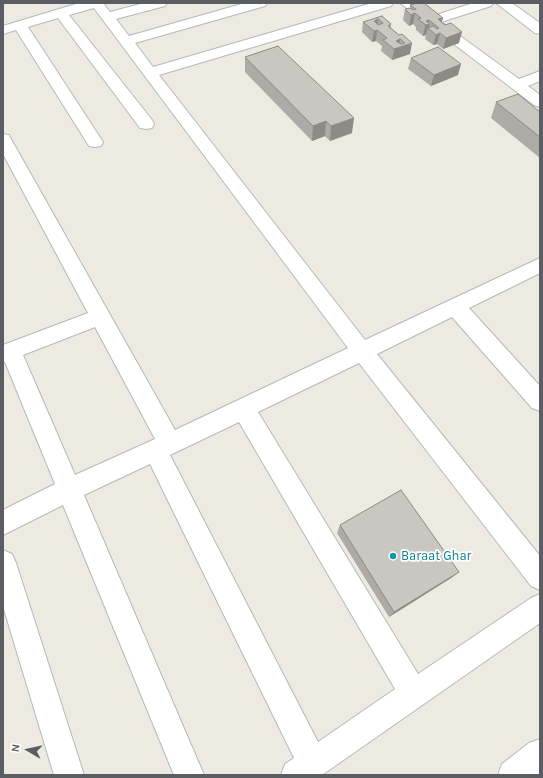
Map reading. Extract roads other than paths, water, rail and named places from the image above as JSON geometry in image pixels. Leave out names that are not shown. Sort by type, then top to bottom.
[{"type":"street","points":[[107,17],[160,3]]},
{"type":"street","points":[[126,41],[260,3]]},
{"type":"street","points":[[150,73],[386,3]]},
{"type":"street","points":[[407,3],[540,102]]},
{"type":"street","points":[[431,21],[486,3]]},
{"type":"street","points":[[503,3],[540,30]]},
{"type":"street","points":[[3,30],[61,13],[84,4],[96,4],[126,41],[362,351],[540,577]]},
{"type":"street","points":[[61,13],[146,124]]},
{"type":"street","points":[[20,25],[95,142]]},
{"type":"street","points":[[517,85],[540,76]]},
{"type":"street","points":[[3,139],[100,317],[162,447],[305,769],[540,607]]},
{"type":"street","points":[[3,523],[68,490],[162,447],[455,306],[536,273]]},
{"type":"street","points":[[455,306],[540,402]]},
{"type":"street","points":[[100,317],[7,353],[68,490],[189,775]]},
{"type":"street","points":[[243,408],[414,694]]},
{"type":"street","points":[[3,563],[69,775]]},
{"type":"street","points":[[513,775],[540,754]]},
{"type":"place","name":"Baraat Ghar","points":[[393,556]]}]
